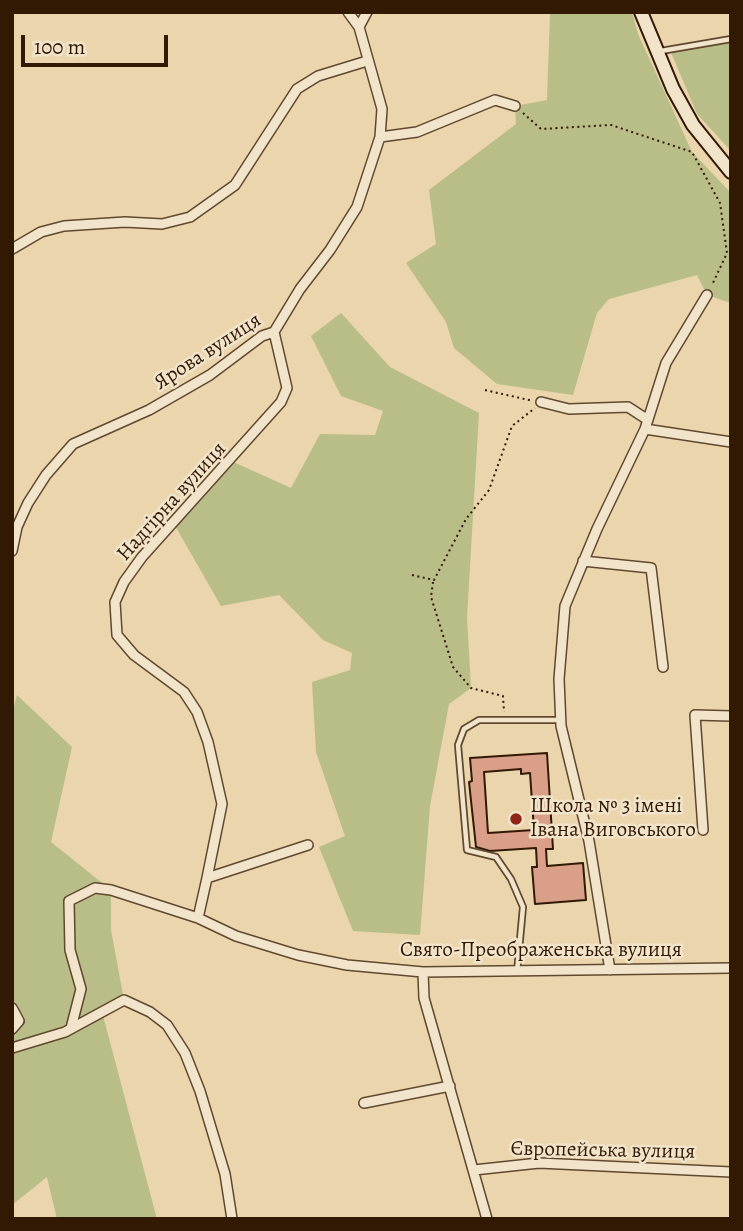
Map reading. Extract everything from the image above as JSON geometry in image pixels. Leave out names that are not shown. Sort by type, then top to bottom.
[{"type":"main road","points":[[641,12],[657,52],[693,125],[731,172]]},
{"type":"street","points":[[348,12],[359,27],[367,12]]},
{"type":"street","name":"Ярова вулиця","points":[[12,551],[17,527],[28,503],[46,475],[73,444],[149,410],[210,375],[262,336],[274,332],[300,289],[330,250],[357,207],[380,137],[382,109],[359,27]]},
{"type":"street","points":[[12,249],[41,232],[64,226],[125,222],[162,224],[190,217],[235,185],[297,89],[318,76],[367,61]]},
{"type":"street","points":[[380,137],[416,132],[495,100],[515,106]]},
{"type":"street","points":[[610,970],[589,841],[561,720],[559,679],[565,606],[647,424],[666,363],[707,295]]},
{"type":"street","name":"Надгірна вулиця","points":[[198,918],[222,804],[208,742],[197,712],[184,692],[134,655],[117,635],[115,602],[124,582],[142,557],[281,402],[287,388],[274,332]]},
{"type":"street","points":[[541,402],[569,408],[628,407],[647,424],[731,442]]},
{"type":"street","points":[[583,561],[650,568],[663,667]]},
{"type":"street","points":[[703,830],[695,715],[731,716]]},
{"type":"street","points":[[207,878],[308,845]]},
{"type":"street","name":"Свято-Преображенська вулиця","points":[[72,1028],[81,989],[70,950],[69,901],[95,888],[111,890],[198,918],[236,936],[298,955],[347,965],[422,972],[517,973],[731,968]]},
{"type":"street","points":[[422,972],[424,998],[487,1219]]},
{"type":"street","points":[[12,1048],[72,1028],[124,1000],[150,1012],[167,1025],[185,1053],[200,1091],[225,1174],[232,1219]]},
{"type":"street","points":[[12,1008],[19,1021],[12,1029]]},
{"type":"street","points":[[364,1103],[450,1086]]},
{"type":"street","name":"Європейська вулиця","points":[[474,1170],[539,1163],[731,1172]]},
{"type":"lane","points":[[657,52],[731,39]]},
{"type":"lane","points":[[517,973],[523,907],[511,879],[496,857],[467,850],[458,745],[464,729],[479,720],[561,720]]},
{"type":"path","points":[[515,106],[541,129],[611,125],[692,152],[720,203],[727,253],[707,295]]},
{"type":"path","points":[[485,390],[541,402]]},
{"type":"path","points":[[505,720],[503,696],[471,688],[453,667],[431,597],[434,580],[466,519],[489,490],[512,426],[541,402]]},
{"type":"path","points":[[412,575],[434,580]]},
{"type":"green space","points":[[632,12],[638,34],[692,152],[731,193],[731,303],[707,295],[697,275],[609,299],[597,313],[573,395],[497,384],[454,348],[446,322],[406,263],[436,244],[429,190],[516,124],[515,106],[547,100],[550,14]]},
{"type":"green space","points":[[731,39],[731,151],[697,114],[670,50]]},
{"type":"green space","points":[[341,313],[390,367],[479,413],[467,618],[471,688],[449,704],[430,806],[420,935],[353,931],[319,847],[345,836],[316,752],[312,682],[350,670],[352,653],[323,640],[279,595],[221,606],[174,524],[231,461],[291,488],[320,434],[375,435],[383,411],[341,396],[311,336]]},
{"type":"green space","points":[[17,695],[72,747],[51,842],[111,890],[111,930],[124,1000],[102,1012],[157,1219],[57,1219],[47,1177],[12,1205],[12,1027],[19,1021],[12,1008],[12,713]]},
{"type":"building","points":[[547,753],[553,849],[546,849],[547,866],[583,863],[586,900],[535,904],[532,867],[537,867],[536,848],[490,851],[476,847],[469,782],[472,781],[470,758]],"holes":[[[521,769],[521,774],[530,773],[534,830],[488,833],[484,772]]]},
{"type":"place","name":"Школа № 3 імені Івана Виговського","points":[[516,819]]}]
